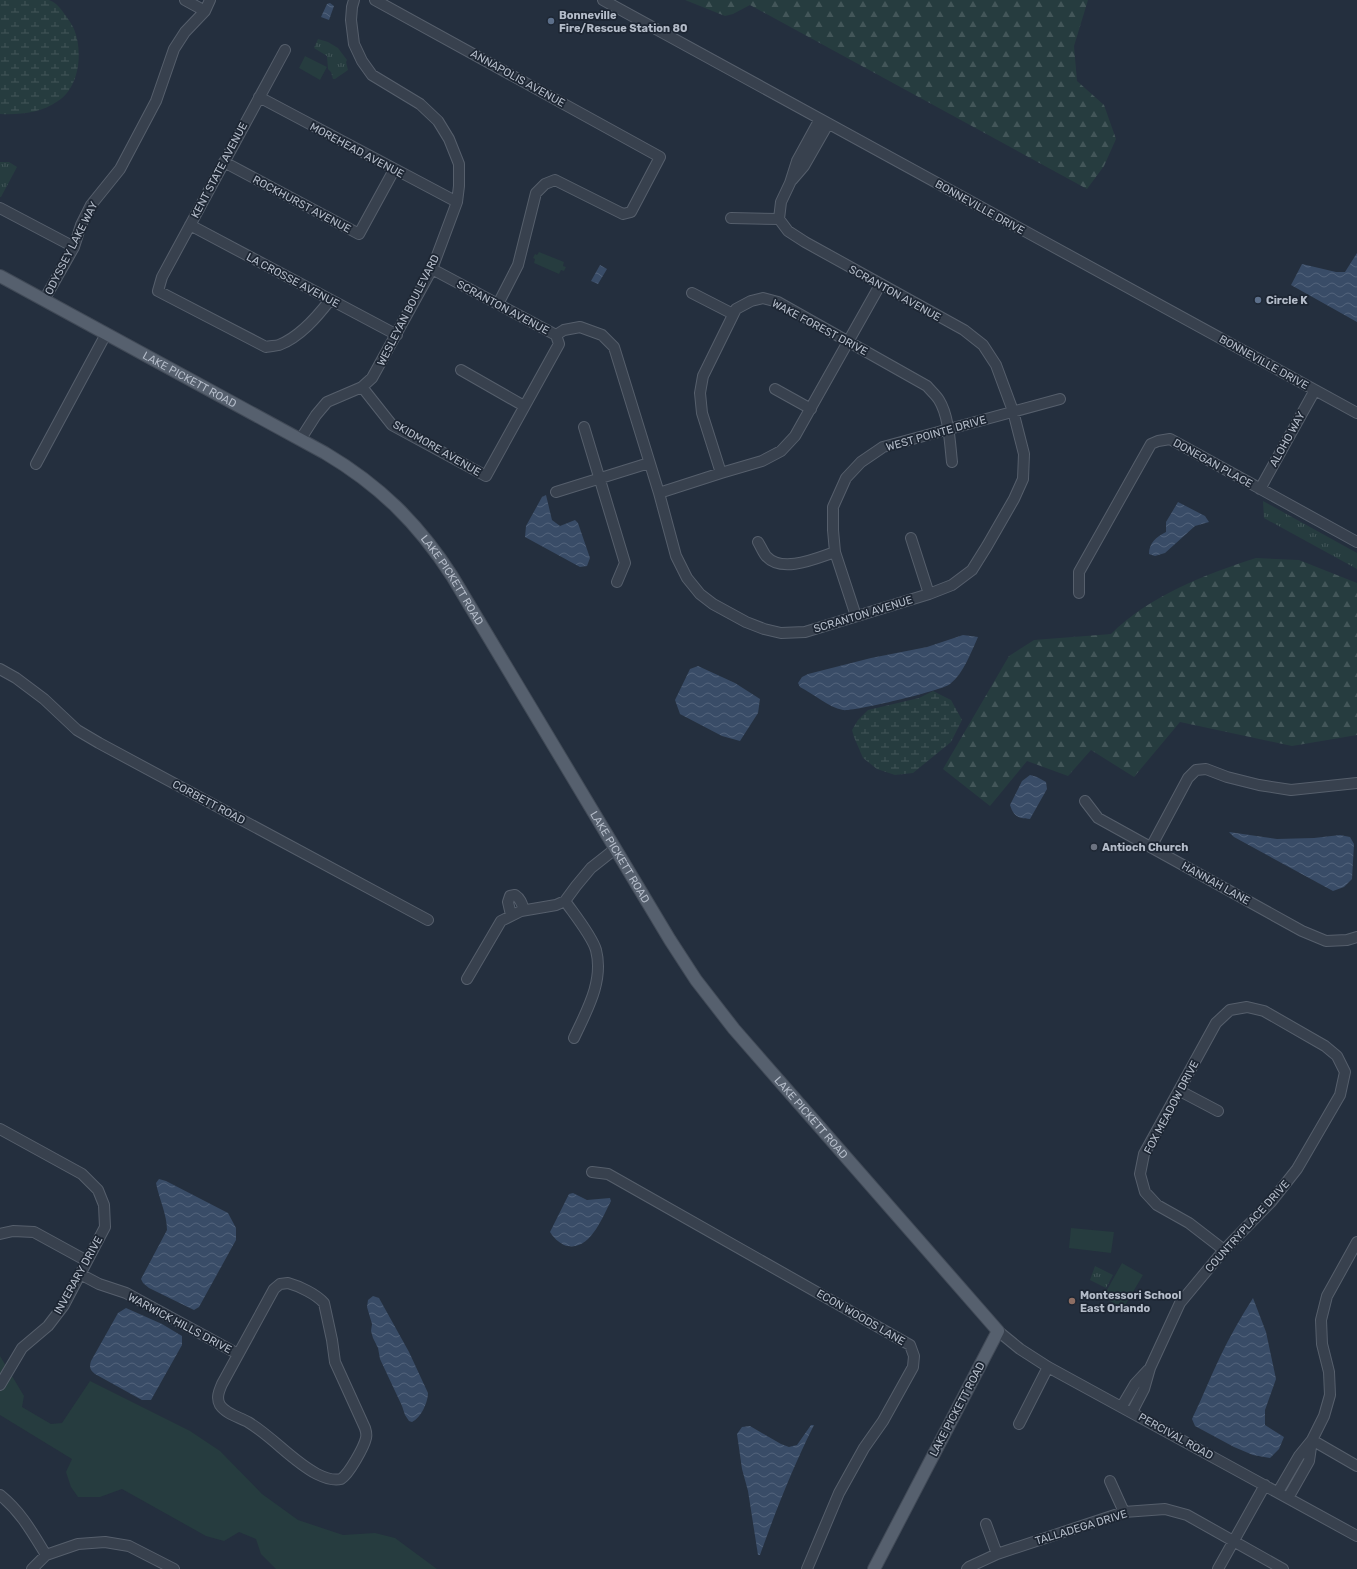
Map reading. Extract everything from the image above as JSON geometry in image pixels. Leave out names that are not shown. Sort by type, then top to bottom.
[{"type":"main road","name":"LAKE PICKETT ROAD","points":[[0,276],[338,461],[364,478],[396,505],[425,537],[462,593],[681,958],[723,1015],[998,1331],[874,1569]]},
{"type":"street","points":[[185,0],[205,11]]},
{"type":"street","name":"ODYSSEY LAKE WAY","points":[[44,300],[74,247],[81,225],[91,205],[120,169],[156,101],[174,49],[185,32],[205,11],[210,0]]},
{"type":"street","name":"WESLEYAN BOULEVARD","points":[[300,440],[316,415],[327,402],[362,387],[372,378],[432,269],[457,202],[459,186],[459,164],[449,139],[438,121],[420,104],[372,74],[362,61],[354,44],[351,20],[354,0]]},
{"type":"street","name":"ANNAPOLIS AVENUE","points":[[375,0],[660,157],[631,212],[623,214],[555,180],[545,184],[536,193],[518,265],[498,304]]},
{"type":"street","name":"BONNEVILLE DRIVE","points":[[603,0],[1357,413]]},
{"type":"street","name":"KENT STATE AVENUE","points":[[285,50],[258,97],[162,277],[158,291],[266,347],[279,345],[294,336],[316,318],[330,300]]},
{"type":"street","name":"MOREHEAD AVENUE","points":[[258,97],[457,202]]},
{"type":"street","points":[[731,218],[779,219],[781,202],[790,183],[804,166],[824,121]]},
{"type":"street","name":"ROCKHURST AVENUE","points":[[224,162],[359,234],[394,170]]},
{"type":"street","points":[[0,208],[74,247]]},
{"type":"street","name":"SCRANTON AVENUE","points":[[432,269],[556,334],[564,330],[580,327],[602,335],[614,347],[659,493],[676,556],[687,578],[700,594],[713,604],[746,622],[764,630],[781,633],[805,632],[929,594],[952,585],[972,570],[1014,499],[1023,479],[1024,454],[1013,411],[996,365],[983,345],[964,330],[880,285],[805,242],[788,231],[779,219]]},
{"type":"street","name":"LA CROSSE AVENUE","points":[[190,225],[396,335]]},
{"type":"street","points":[[659,493],[721,473],[762,462],[781,451],[795,436],[880,285]]},
{"type":"street","points":[[692,293],[733,314]]},
{"type":"street","name":"WAKE FOREST DRIVE","points":[[721,473],[702,413],[700,393],[703,376],[736,309],[751,301],[764,298],[778,302],[927,386],[940,402],[948,429],[952,462]]},
{"type":"street","points":[[36,464],[106,334]]},
{"type":"street","name":"SKIDMORE AVENUE","points":[[362,387],[392,424],[486,476],[560,344],[556,334]]},
{"type":"street","points":[[461,370],[524,406]]},
{"type":"street","points":[[775,389],[811,409]]},
{"type":"street","name":"ALOHO WAY","points":[[1260,489],[1315,390]]},
{"type":"street","name":"WEST POINTE DRIVE","points":[[856,616],[835,552],[833,507],[846,478],[861,462],[884,447],[1060,399]]},
{"type":"street","points":[[584,427],[625,563],[617,582]]},
{"type":"street","name":"DONEGAN PLACE","points":[[1079,593],[1079,572],[1151,444],[1158,440],[1170,439],[1357,542]]},
{"type":"street","points":[[556,492],[649,463]]},
{"type":"street","points":[[911,538],[929,594]]},
{"type":"street","points":[[758,542],[767,557],[778,564],[796,564],[835,552]]},
{"type":"street","name":"CORBETT ROAD","points":[[0,669],[16,678],[44,699],[77,730],[98,743],[428,920]]},
{"type":"street","points":[[1151,847],[1188,778],[1196,770],[1206,769],[1228,777],[1259,785],[1292,790],[1357,783]]},
{"type":"street","name":"HANNAH LANE","points":[[1085,802],[1098,818],[1302,931],[1326,941],[1357,938]]},
{"type":"street","points":[[467,979],[498,925],[511,915],[524,910],[556,905],[565,901],[591,868],[615,849]]},
{"type":"street","points":[[511,915],[508,902],[510,896],[518,897],[524,910]]},
{"type":"street","points":[[565,901],[585,930],[596,950],[599,972],[594,995],[574,1038]]},
{"type":"street","name":"COUNTRYPLACE DRIVE","points":[[1132,1412],[1144,1389],[1150,1368],[1180,1303],[1224,1250],[1271,1202],[1297,1170],[1340,1095],[1344,1072],[1337,1056],[1325,1046],[1264,1011],[1247,1007],[1230,1010],[1216,1023]]},
{"type":"street","name":"FOX MEADOW DRIVE","points":[[1216,1023],[1180,1091],[1144,1154],[1140,1174],[1145,1192],[1157,1205],[1189,1223],[1224,1250]]},
{"type":"street","points":[[1180,1091],[1218,1111]]},
{"type":"street","name":"INVERARY DRIVE","points":[[0,1129],[82,1174],[98,1190],[104,1206],[105,1227],[64,1305],[48,1326],[22,1348],[0,1385]]},
{"type":"street","name":"ECON WOODS LANE","points":[[592,1172],[608,1174],[910,1345],[914,1356],[913,1367],[883,1421],[864,1448],[839,1493],[807,1569]]},
{"type":"street","points":[[0,1234],[12,1231],[34,1232],[87,1261]]},
{"type":"street","points":[[1278,1492],[1299,1456],[1312,1440],[1324,1416],[1330,1395],[1329,1372],[1322,1344],[1321,1320],[1326,1296],[1357,1242]]},
{"type":"street","points":[[1348,1257],[1357,1264]]},
{"type":"street","name":"WARWICK HILLS DRIVE","points":[[80,1274],[100,1284],[126,1293],[238,1354]]},
{"type":"street","name":"WARWICK HILLS DRIVE","points":[[280,1284],[292,1284],[320,1299],[324,1303],[335,1362],[365,1428],[366,1434],[364,1443],[344,1478],[331,1480],[308,1469],[257,1428],[227,1412],[220,1406],[218,1402],[219,1392],[238,1354],[274,1289],[280,1284]]},
{"type":"street","name":"PERCIVAL ROAD","points":[[998,1331],[1020,1349],[1048,1367],[1122,1406],[1357,1536]]},
{"type":"street","points":[[1019,1424],[1048,1367]]},
{"type":"street","name":"COUNTRYPLACE DRIVE","points":[[1122,1406],[1135,1384],[1150,1368]]},
{"type":"street","points":[[1312,1440],[1357,1466]]},
{"type":"street","points":[[1288,1498],[1308,1461],[1312,1440]]},
{"type":"street","points":[[1110,1480],[1124,1512]]},
{"type":"street","points":[[1218,1569],[1265,1485]]},
{"type":"street","points":[[0,1496],[13,1506],[46,1555]]},
{"type":"street","name":"TALLADEGA DRIVE","points":[[967,1569],[969,1566],[997,1554],[1124,1512],[1164,1509],[1187,1515],[1283,1569]]},
{"type":"street","points":[[986,1524],[997,1554]]},
{"type":"street","points":[[32,1569],[46,1555],[78,1544],[105,1542],[129,1546],[174,1569]]},
{"type":"green space","points":[[0,0],[49,0],[61,9],[74,29],[77,38],[79,58],[78,68],[71,87],[58,101],[37,111],[15,114],[0,114]]},
{"type":"green space","points":[[685,0],[1088,0],[1074,46],[1077,81],[1104,105],[1116,139],[1104,166],[1087,189],[750,5],[733,14],[725,16]]},
{"type":"green space","points":[[318,39],[328,42],[338,48],[347,60],[348,70],[335,79],[333,79],[331,72],[328,69],[327,56],[314,48]]},
{"type":"green space","points":[[305,56],[327,67],[320,80],[299,68]]},
{"type":"green space","points":[[0,162],[9,162],[17,167],[1,197],[0,197]]},
{"type":"green space","points":[[539,252],[564,262],[563,266],[566,267],[564,271],[561,270],[559,274],[534,263],[535,259],[533,258],[535,254],[537,255]]},
{"type":"green space","points":[[1263,501],[1357,553],[1357,569],[1264,518]]},
{"type":"green space","points":[[1256,558],[1299,560],[1357,583],[1357,735],[1292,746],[1180,722],[1134,777],[1091,750],[1068,776],[1027,761],[990,806],[943,769],[1009,656],[1034,640],[1111,634],[1126,620],[1160,597],[1198,579]]},
{"type":"green space","points":[[933,691],[951,700],[962,720],[951,742],[913,773],[895,775],[877,769],[863,758],[852,730],[858,720],[868,710],[919,698]]},
{"type":"green space","points":[[1071,1228],[1114,1232],[1111,1253],[1069,1248]]},
{"type":"green space","points":[[1122,1263],[1143,1275],[1123,1309],[1103,1297]]},
{"type":"green space","points":[[1095,1266],[1113,1275],[1106,1288],[1090,1280]]},
{"type":"green space","points":[[0,1356],[24,1396],[22,1407],[51,1424],[62,1423],[90,1381],[190,1431],[220,1451],[262,1494],[298,1520],[343,1535],[375,1533],[395,1538],[437,1569],[276,1569],[261,1554],[256,1539],[239,1532],[224,1541],[206,1536],[122,1489],[100,1497],[78,1497],[71,1487],[66,1472],[72,1459],[0,1415]]},
{"type":"water","points":[[330,3],[334,6],[329,20],[321,17],[327,4]]},
{"type":"water","points":[[1357,253],[1357,322],[1291,285],[1302,264],[1336,272],[1345,272]]},
{"type":"water","points":[[600,265],[607,269],[598,284],[591,281]]},
{"type":"water","points":[[546,495],[552,520],[560,526],[575,520],[578,523],[590,558],[587,566],[580,567],[525,537],[526,526],[542,497]]},
{"type":"water","points":[[1178,502],[1205,516],[1209,522],[1195,526],[1165,553],[1155,556],[1149,554],[1150,547],[1154,541],[1166,532],[1166,522]]},
{"type":"water","points":[[963,635],[978,637],[967,662],[950,684],[932,691],[863,708],[843,710],[826,703],[800,687],[798,683],[802,677],[808,674],[871,658],[927,647]]},
{"type":"water","points":[[698,666],[735,683],[760,699],[758,713],[740,741],[722,736],[680,714],[675,700],[690,669]]},
{"type":"water","points":[[1030,775],[1046,782],[1047,789],[1030,819],[1017,816],[1013,812],[1010,805],[1022,781]]},
{"type":"water","points":[[1229,832],[1277,839],[1314,838],[1340,835],[1350,837],[1354,844],[1352,879],[1344,887],[1333,891],[1234,837]]},
{"type":"water","points":[[159,1179],[166,1181],[228,1213],[236,1228],[236,1240],[199,1307],[194,1310],[149,1288],[141,1279],[167,1230],[166,1218],[156,1183]]},
{"type":"water","points":[[573,1193],[587,1200],[610,1198],[611,1201],[594,1233],[581,1244],[573,1246],[562,1244],[556,1240],[550,1232],[569,1194]]},
{"type":"water","points":[[373,1296],[379,1298],[409,1352],[428,1393],[427,1401],[423,1409],[418,1417],[412,1422],[409,1421],[405,1415],[380,1359],[378,1348],[373,1338],[371,1331],[372,1324],[367,1307],[368,1300]]},
{"type":"water","points":[[1253,1298],[1266,1332],[1276,1379],[1265,1410],[1265,1425],[1284,1437],[1279,1449],[1270,1458],[1253,1455],[1234,1447],[1195,1426],[1192,1419],[1224,1349]]},
{"type":"water","points":[[126,1308],[162,1324],[182,1336],[182,1345],[151,1400],[142,1400],[95,1374],[90,1369],[91,1361],[118,1313]]},
{"type":"water","points":[[811,1425],[814,1425],[785,1489],[760,1555],[758,1555],[737,1434],[742,1427],[750,1426],[789,1447],[797,1445]]},
{"type":"place","name":"Bonneville Fire/Rescue Station 80","points":[[551,21]]},
{"type":"place","name":"Circle K","points":[[1258,300]]},
{"type":"place","name":"Antioch Church","points":[[1094,847]]},
{"type":"place","name":"Montessori School East Orlando","points":[[1072,1301]]}]
